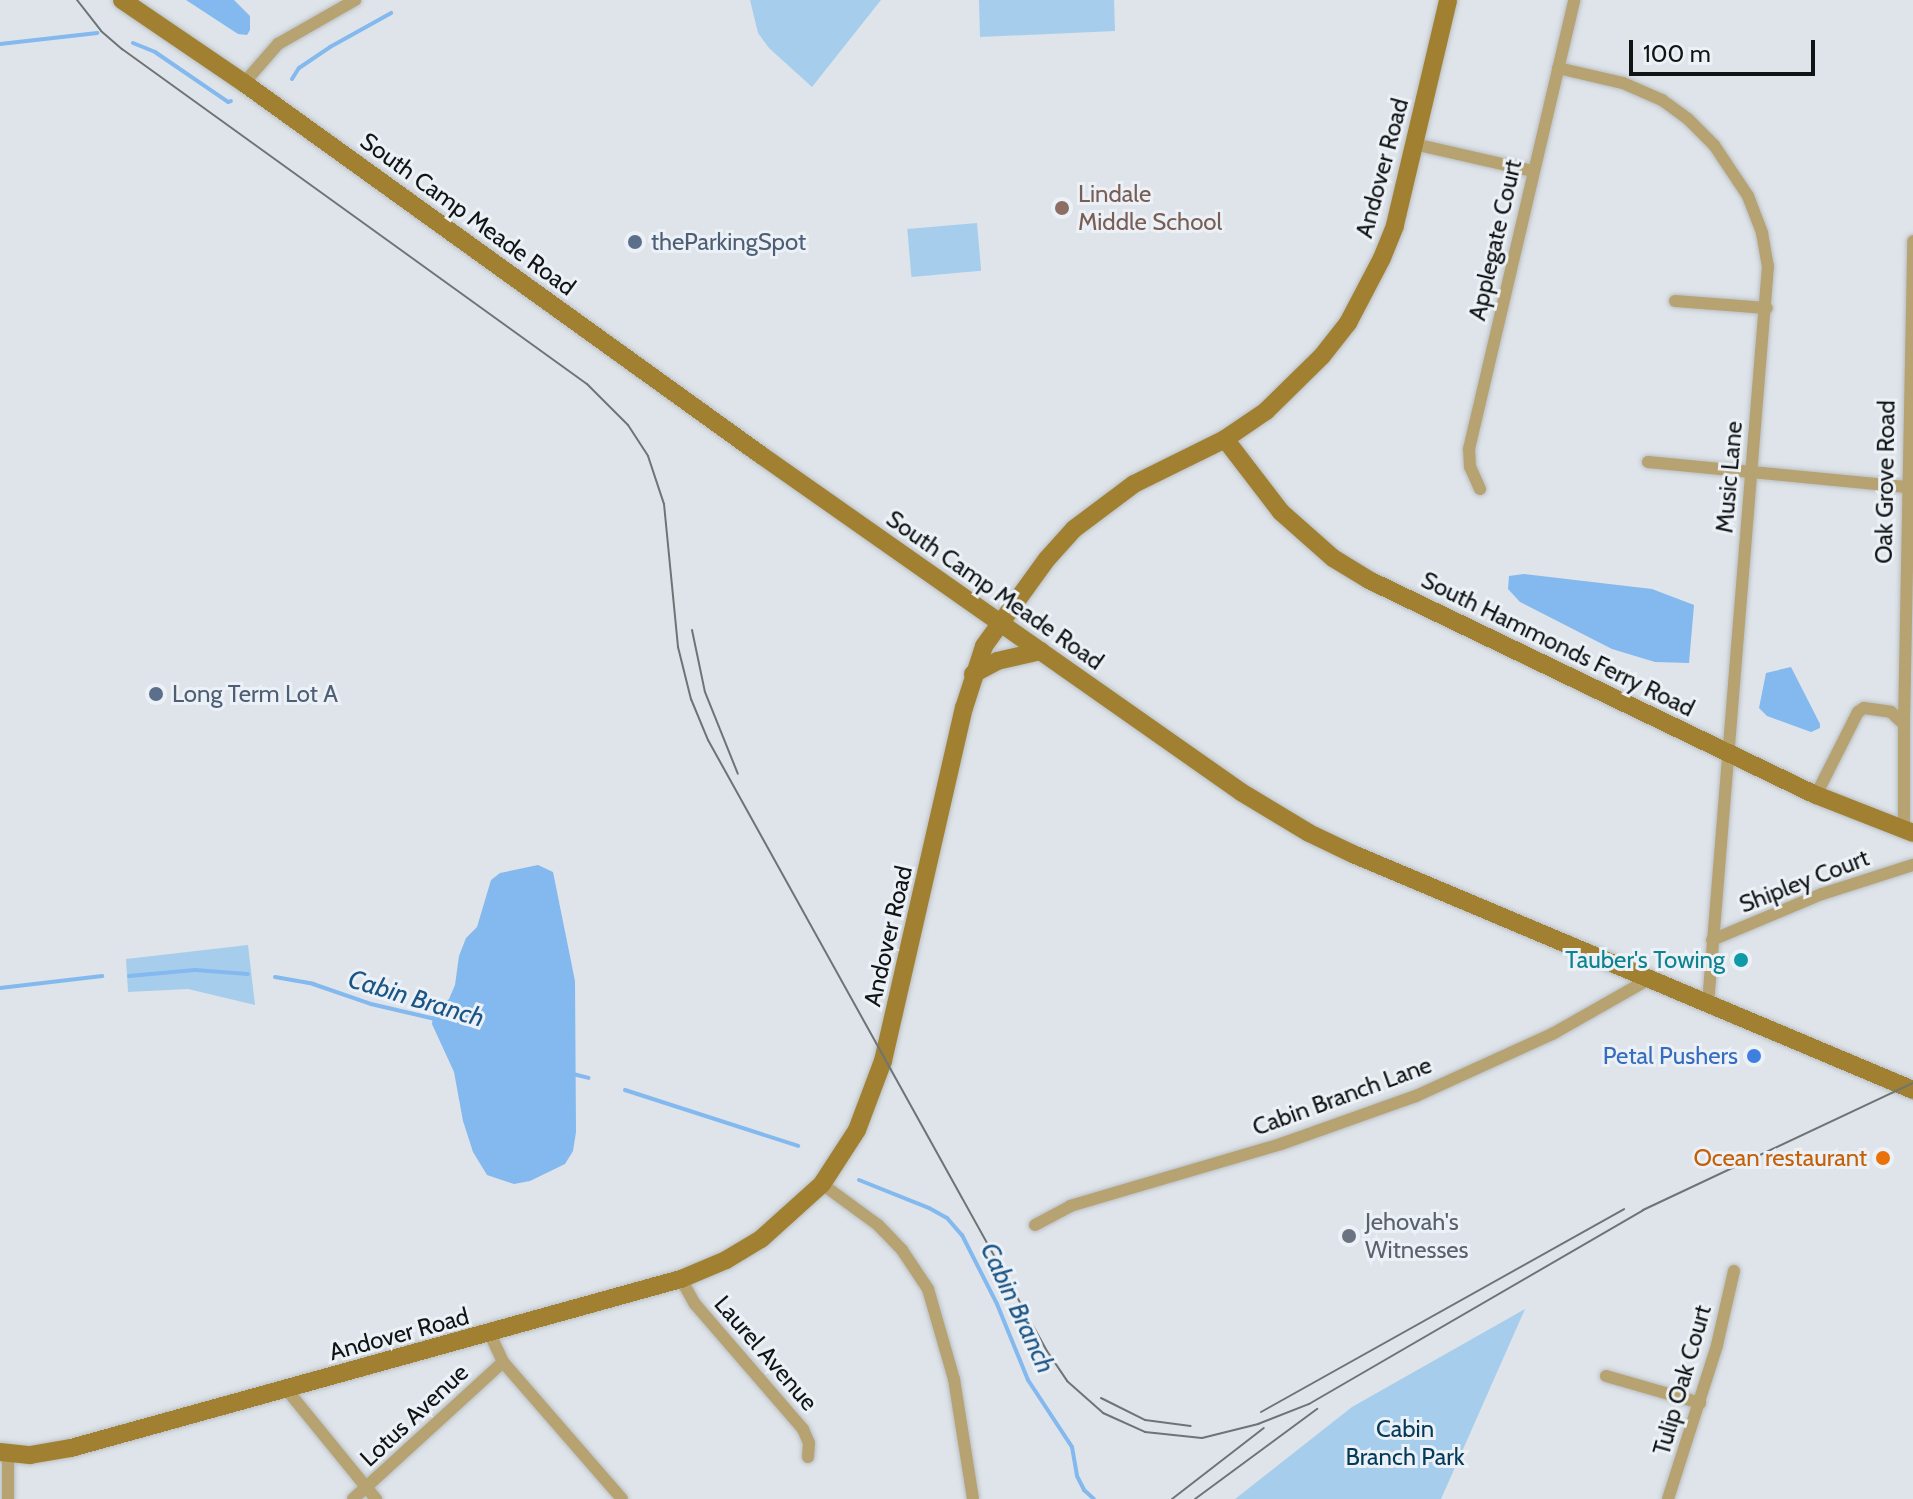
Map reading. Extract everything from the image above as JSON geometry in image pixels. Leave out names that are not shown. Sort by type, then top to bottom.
[{"type":"main road","name":"South Camp Meade Road","points":[[122,0],[244,83],[1241,792],[1309,833],[1405,877],[1913,1090]]},
{"type":"main road","name":"Andover Road","points":[[4,1453],[53,1452],[681,1279],[726,1260],[761,1239],[822,1184],[857,1130],[883,1061],[973,674],[998,622],[1047,559],[1105,503],[1160,470],[1225,439],[1289,392],[1348,323],[1387,247],[1448,0]]},
{"type":"main road","name":"South Hammonds Ferry Road","points":[[1225,439],[1281,512],[1341,563],[1816,795],[1908,832]]},
{"type":"main road","points":[[973,674],[1006,658],[1041,651]]},
{"type":"street","points":[[244,83],[278,44],[355,0]]},
{"type":"street","name":"Applegate Court","points":[[1480,489],[1470,467],[1469,449],[1574,0]]},
{"type":"street","name":"Music Lane","points":[[1558,68],[1623,83],[1662,100],[1714,145],[1748,196],[1762,233],[1768,266],[1767,308],[1726,752],[1708,1003]]},
{"type":"street","points":[[1414,144],[1533,171]]},
{"type":"street","name":"Oak Grove Road","points":[[1908,832],[1904,724],[1913,241]]},
{"type":"street","points":[[1675,301],[1767,308]]},
{"type":"street","points":[[1648,462],[1907,487]]},
{"type":"street","points":[[1816,795],[1858,712],[1864,708],[1891,712],[1904,724]]},
{"type":"street","name":"Shipley Court","points":[[1712,940],[1822,894],[1913,865]]},
{"type":"street","name":"Cabin Branch Lane","points":[[1035,1225],[1070,1206],[1281,1144],[1416,1096],[1554,1033],[1651,978]]},
{"type":"street","points":[[822,1184],[878,1225],[902,1250],[928,1289],[954,1379],[973,1499]]},
{"type":"street","name":"Tulip Oak Court","points":[[1668,1499],[1700,1403],[1734,1271]]},
{"type":"street","name":"Laurel Avenue","points":[[681,1279],[695,1304],[803,1429],[809,1443],[808,1457]]},
{"type":"street","points":[[490,1334],[503,1362],[622,1499]]},
{"type":"street","name":"Lotus Avenue","points":[[353,1499],[503,1362]]},
{"type":"street","points":[[1606,1376],[1700,1403]]},
{"type":"street","points":[[287,1390],[376,1499]]},
{"type":"street","points":[[4,1453],[8,1499]]},
{"type":"green space","points":[[750,0],[881,0],[812,87],[769,48],[758,33]]},
{"type":"green space","points":[[979,0],[1114,0],[1115,31],[980,37]]},
{"type":"green space","points":[[977,223],[981,271],[911,277],[907,229]]},
{"type":"green space","points":[[248,945],[255,1005],[188,989],[128,992],[126,959]]},
{"type":"green space","name":"Cabin Branch Park","points":[[1525,1309],[1441,1499],[1235,1499],[1352,1407]]},
{"type":"shaded area","points":[[186,0],[234,0],[250,16],[250,30],[247,35],[238,34]]},
{"type":"shaded area","points":[[1524,574],[1652,589],[1694,605],[1689,663],[1655,662],[1612,649],[1520,602],[1508,589],[1509,576]]},
{"type":"shaded area","points":[[1791,667],[1820,724],[1820,728],[1811,732],[1767,716],[1759,708],[1766,673]]},
{"type":"shaded area","points":[[538,865],[553,872],[575,981],[576,1132],[573,1151],[565,1164],[530,1181],[514,1184],[487,1175],[473,1152],[463,1121],[454,1072],[432,1024],[433,1015],[449,999],[455,985],[459,956],[466,938],[477,927],[491,880],[500,873]]},
{"type":"waterway","name":"Cabin Branch","points":[[292,79],[299,68],[330,47],[391,13]]},
{"type":"waterway","name":"Cabin Branch","points":[[0,44],[97,33]]},
{"type":"waterway","name":"Cabin Branch","points":[[133,43],[155,52],[228,102],[231,101]]},
{"type":"waterway","name":"Cabin Branch","points":[[129,976],[195,970],[248,974]]},
{"type":"waterway","name":"Cabin Branch","points":[[0,988],[102,976]]},
{"type":"waterway","name":"Cabin Branch","points":[[275,977],[313,984],[371,1004],[435,1019]]},
{"type":"waterway","name":"Cabin Branch","points":[[573,1074],[589,1078]]},
{"type":"waterway","name":"Cabin Branch","points":[[625,1090],[798,1146]]},
{"type":"waterway","name":"Cabin Branch","points":[[859,1180],[929,1208],[947,1218],[962,1235],[997,1304],[1028,1380],[1072,1447],[1077,1476],[1084,1490],[1094,1499]]},
{"type":"tram line","points":[[77,0],[101,31],[122,49],[587,384],[628,425],[648,456],[664,504],[678,647],[691,699],[708,740],[1047,1351],[1067,1381],[1103,1413],[1145,1432],[1202,1438],[1258,1424],[1309,1404],[1643,1210],[1913,1083]]},
{"type":"tram line","points":[[692,630],[705,692],[738,774]]},
{"type":"tram line","points":[[1261,1412],[1624,1209]]},
{"type":"tram line","points":[[1101,1398],[1145,1420],[1191,1426]]},
{"type":"tram line","points":[[1195,1499],[1317,1409]]},
{"type":"tram line","points":[[1172,1499],[1264,1428]]},
{"type":"place","name":"Lindale Middle School","points":[[1062,208]]},
{"type":"place","name":"theParkingSpot","points":[[635,242]]},
{"type":"place","name":"Long Term Lot A","points":[[156,694]]},
{"type":"place","name":"Tauber's Towing","points":[[1741,960]]},
{"type":"place","name":"Petal Pushers","points":[[1754,1056]]},
{"type":"place","name":"Ocean restaurant","points":[[1883,1158]]},
{"type":"place","name":"Jehovah's Witnesses","points":[[1349,1236]]}]
